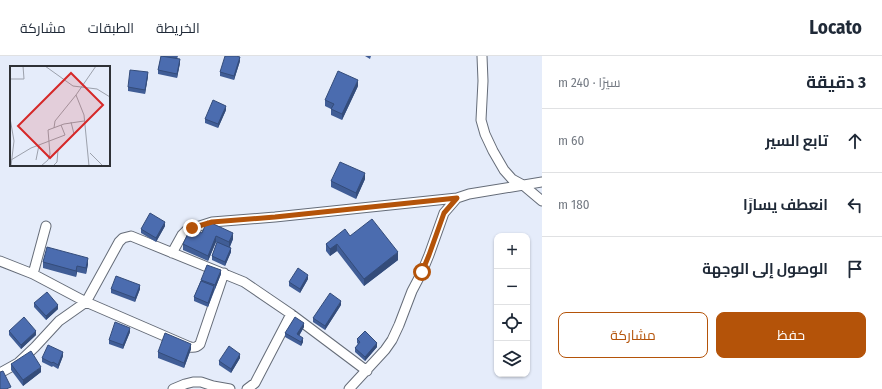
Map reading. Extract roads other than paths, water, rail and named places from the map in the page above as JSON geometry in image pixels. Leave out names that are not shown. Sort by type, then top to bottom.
[{"type":"street","points":[[482,56],[483,81],[481,120],[485,134],[504,170],[542,201]]},
{"type":"street","points":[[172,252],[186,230],[212,222],[457,198],[468,194],[542,182]]},
{"type":"street","points":[[350,389],[392,340],[429,255],[444,213],[457,198]]},
{"type":"street","points":[[32,274],[46,226]]},
{"type":"street","points":[[0,373],[18,363],[59,321],[86,302],[119,242],[127,236],[132,236],[244,282],[291,314],[367,371]]},
{"type":"street","points":[[2,265],[32,274],[86,302],[190,347],[196,348],[200,344],[224,273]]},
{"type":"street","points":[[247,389],[255,383],[291,314]]},
{"type":"street","points":[[172,389],[193,382],[201,382],[230,389]]}]
